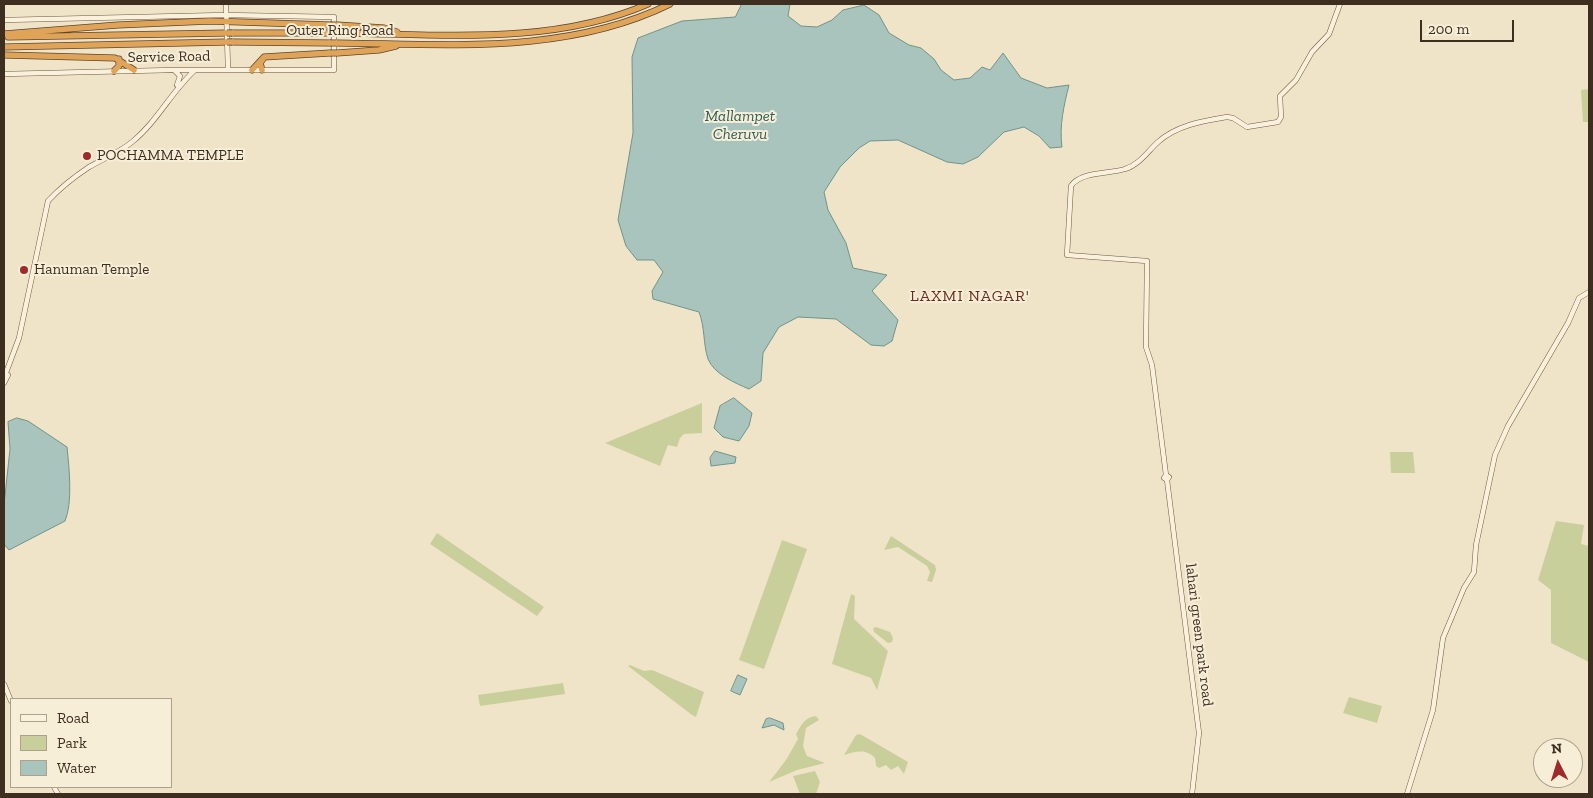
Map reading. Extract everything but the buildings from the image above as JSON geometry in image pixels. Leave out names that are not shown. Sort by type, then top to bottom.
[{"type":"highway","name":"Outer Ring Road","points":[[4,36],[229,33],[500,34],[542,32],[596,21],[648,4]]},
{"type":"highway","name":"Outer Ring Road","points":[[4,47],[229,42],[500,44],[557,39],[599,30],[670,4]]},
{"type":"highway","points":[[4,36],[118,25],[225,18],[384,28],[404,34]]},
{"type":"highway","points":[[252,70],[264,57],[379,50],[405,44]]},
{"type":"highway","points":[[4,55],[119,59],[134,70]]},
{"type":"highway","points":[[262,70],[260,63],[264,57]]},
{"type":"highway","points":[[114,71],[119,66],[119,59]]},
{"type":"street","points":[[226,4],[228,69]]},
{"type":"street","name":"lahari green park road","points":[[1192,794],[1199,733],[1152,365],[1146,347],[1147,261],[1067,255],[1071,186],[1076,181],[1101,172],[1128,168],[1164,138],[1188,125],[1227,117],[1233,118],[1247,127],[1278,122],[1281,117],[1280,96],[1296,80],[1312,52],[1329,34],[1340,4]]},
{"type":"street","name":"Service Road","points":[[4,74],[134,70],[334,70],[334,17],[225,18]]},
{"type":"street","points":[[4,20],[225,18]]},
{"type":"street","points":[[173,70],[180,76],[176,89]]},
{"type":"street","points":[[4,384],[19,338],[48,201],[81,173],[131,143],[148,127],[176,89],[195,70]]},
{"type":"street","points":[[1407,794],[1433,710],[1443,638],[1464,588],[1474,572],[1476,545],[1495,456],[1510,422],[1568,323],[1579,298],[1589,292]]},
{"type":"street","points":[[4,378],[9,361],[13,355]]},
{"type":"street","points":[[4,359],[9,361]]},
{"type":"street","points":[[4,684],[10,699]]},
{"type":"street","points":[[4,690],[10,703]]},
{"type":"green space","points":[[1589,89],[1589,122],[1583,122],[1581,90]]},
{"type":"green space","points":[[702,403],[702,433],[684,434],[680,438],[677,447],[668,445],[660,466],[605,443]]},
{"type":"green space","points":[[1390,452],[1413,452],[1415,473],[1391,473]]},
{"type":"green space","points":[[1556,521],[1584,525],[1581,544],[1589,546],[1589,662],[1551,643],[1551,590],[1538,580]]},
{"type":"green space","points":[[437,533],[544,607],[537,616],[430,544]]},
{"type":"green space","points":[[891,536],[935,565],[936,570],[932,582],[927,581],[930,572],[927,566],[898,547],[884,550]]},
{"type":"green space","points":[[782,540],[807,549],[764,669],[739,660]]},
{"type":"green space","points":[[851,594],[855,596],[854,619],[888,651],[877,690],[871,678],[832,664]]},
{"type":"green space","points":[[876,627],[890,632],[893,638],[892,642],[888,643],[874,632],[873,628]]},
{"type":"green space","points":[[630,665],[644,671],[652,670],[704,692],[696,717],[628,666]]},
{"type":"green space","points":[[563,683],[565,694],[480,706],[478,695]]},
{"type":"green space","points":[[1349,697],[1382,706],[1377,723],[1343,713]]},
{"type":"green space","points":[[816,716],[819,720],[806,728],[803,746],[807,756],[825,763],[797,770],[769,782],[786,760],[798,739],[796,734],[802,725],[809,718]]},
{"type":"green space","points":[[860,734],[908,762],[904,774],[898,766],[891,770],[886,765],[879,768],[876,766],[875,758],[868,753],[860,752],[844,755],[856,735]]},
{"type":"green space","points":[[815,771],[820,782],[816,794],[800,794],[793,776]]},
{"type":"water","name":"Mallampet Cheruvu","points":[[742,4],[790,4],[788,16],[801,26],[817,27],[832,20],[843,10],[864,5],[879,15],[889,33],[909,45],[921,48],[934,59],[941,70],[954,80],[970,78],[982,67],[990,70],[1003,53],[1021,78],[1047,88],[1069,85],[1062,123],[1062,147],[1050,148],[1039,136],[1024,127],[1004,132],[978,157],[963,164],[947,162],[898,140],[870,141],[859,148],[840,167],[824,192],[828,210],[846,243],[853,268],[887,275],[872,291],[898,320],[892,341],[884,346],[871,345],[836,319],[798,317],[779,327],[763,353],[761,381],[749,389],[726,377],[711,364],[706,353],[699,312],[653,299],[652,291],[663,272],[654,260],[637,260],[626,246],[618,220],[633,133],[632,57],[638,38],[682,21],[735,17]]},
{"type":"water","points":[[734,398],[752,413],[749,426],[739,441],[723,437],[714,428],[720,406]]},
{"type":"water","points":[[17,418],[28,421],[67,447],[70,495],[65,521],[9,550],[4,544],[4,505],[10,449],[8,422]]},
{"type":"water","points":[[715,451],[736,457],[735,463],[711,466],[710,458]]},
{"type":"water","points":[[738,675],[747,679],[740,695],[731,691]]},
{"type":"water","points":[[770,718],[783,723],[784,730],[774,725],[762,728],[766,719]]},
{"type":"place","name":"POCHAMMA TEMPLE","points":[[87,156]]},
{"type":"place","name":"Hanuman Temple","points":[[24,270]]},
{"type":"district","name":"LAXMI NAGAR'","points":[[970,296]]}]
